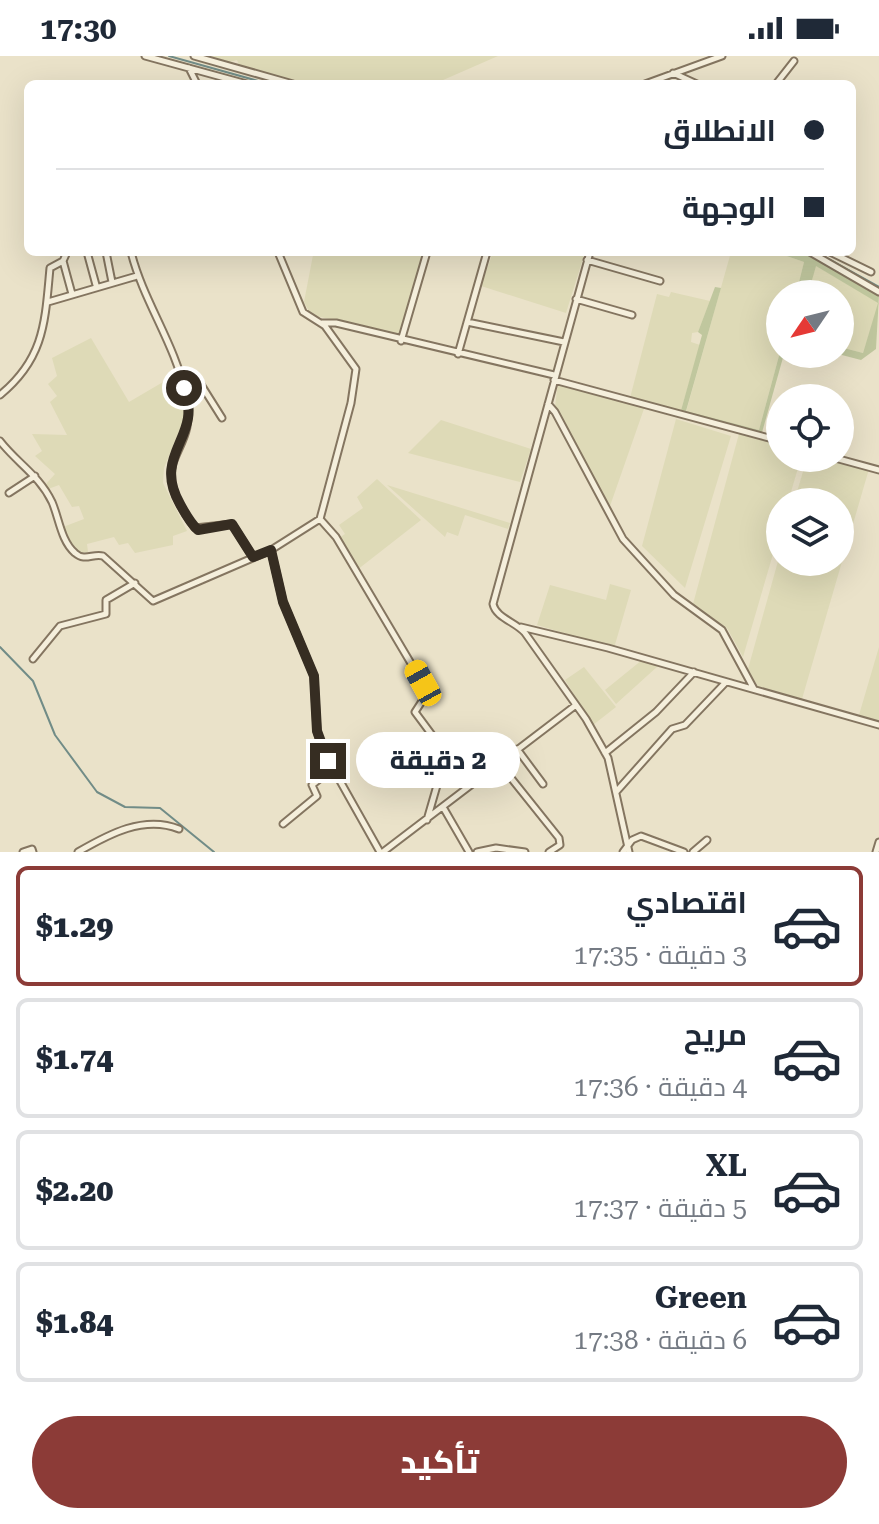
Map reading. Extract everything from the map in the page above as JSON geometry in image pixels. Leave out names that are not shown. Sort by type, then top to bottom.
[{"type":"street","points":[[145,56],[232,80]]},
{"type":"street","points":[[194,56],[279,80]]},
{"type":"street","points":[[661,80],[722,56]]},
{"type":"street","points":[[779,80],[794,61]]},
{"type":"street","points":[[189,68],[195,80]]},
{"type":"street","points":[[673,73],[688,80]]},
{"type":"street","points":[[0,395],[19,377],[39,347],[48,302],[50,268],[67,256]]},
{"type":"street","points":[[88,256],[96,285]]},
{"type":"street","points":[[107,256],[112,282]]},
{"type":"street","points":[[132,256],[137,276],[173,346],[184,388],[185,434],[169,471],[171,488],[195,528],[232,524],[253,557]]},
{"type":"street","points":[[0,441],[35,476],[52,503],[71,548],[85,558],[101,555],[154,601],[271,550],[320,519],[356,373],[343,347],[321,323],[303,312],[280,256]]},
{"type":"street","points":[[401,341],[426,256]]},
{"type":"street","points":[[458,354],[486,256]]},
{"type":"street","points":[[588,256],[493,604],[496,613],[520,627],[694,672],[879,725]]},
{"type":"street","points":[[817,256],[879,292]]},
{"type":"street","points":[[838,256],[871,272]]},
{"type":"street","points":[[587,260],[660,281]]},
{"type":"street","points":[[63,261],[72,294]]},
{"type":"street","points":[[48,302],[96,285],[137,276]]},
{"type":"street","points":[[576,299],[632,315]]},
{"type":"street","points":[[467,321],[564,342]]},
{"type":"street","points":[[321,323],[336,323],[554,378],[766,437]]},
{"type":"street","points":[[184,388],[200,383],[222,418]]},
{"type":"street","points":[[548,404],[623,539],[672,593],[722,630],[754,689]]},
{"type":"street","points":[[854,463],[879,470]]},
{"type":"street","points":[[9,493],[35,476]]},
{"type":"street","points":[[320,519],[336,537],[425,687],[426,695],[415,712],[435,739],[438,782],[427,820]]},
{"type":"street","points":[[271,550],[283,602],[314,676],[317,731],[333,768],[382,852],[576,705]]},
{"type":"street","points":[[33,659],[60,626],[106,614],[106,600],[135,583]]},
{"type":"street","points":[[520,627],[576,705],[605,753],[629,848]]},
{"type":"street","points":[[605,753],[656,712],[694,672]]},
{"type":"street","points":[[616,792],[672,729],[685,725],[726,682]]},
{"type":"street","points":[[517,749],[543,784]]},
{"type":"street","points":[[499,763],[559,838],[560,845],[549,852]]},
{"type":"street","points":[[283,824],[317,796],[312,785],[333,768]]},
{"type":"street","points":[[443,807],[469,852]]},
{"type":"street","points":[[78,852],[103,838],[148,822],[163,822],[179,829]]},
{"type":"street","points":[[623,852],[641,836],[684,852]]},
{"type":"street","points":[[693,852],[707,840]]},
{"type":"street","points":[[876,852],[879,842]]},
{"type":"street","points":[[23,852],[32,849],[33,852]]},
{"type":"street","points":[[477,852],[525,852]]},
{"type":"shaded area","points":[[201,56],[498,56],[443,80],[286,80],[241,69],[237,60],[226,63]]},
{"type":"shaded area","points":[[313,256],[422,256],[399,334],[311,315],[304,302]]},
{"type":"shaded area","points":[[492,256],[584,256],[566,313],[481,286]]},
{"type":"shaded area","points":[[730,256],[787,256],[804,262],[800,280],[766,280],[766,368],[776,368],[771,384],[766,384],[766,404],[759,430],[686,412]]},
{"type":"shaded area","points":[[815,265],[840,280],[811,280]]},
{"type":"shaded area","points":[[854,288],[879,303],[863,353],[854,351]]},
{"type":"shaded area","points":[[671,292],[710,301],[698,332],[692,333],[691,342],[700,345],[680,414],[646,403],[610,506],[555,407],[558,382],[630,398],[657,294],[669,297]]},
{"type":"shaded area","points":[[91,338],[129,402],[175,375],[185,416],[164,468],[163,483],[187,531],[173,536],[173,545],[135,553],[128,543],[119,545],[114,537],[87,544],[88,552],[82,553],[71,546],[63,527],[84,519],[79,506],[72,507],[59,485],[48,489],[45,485],[55,474],[35,456],[42,451],[32,434],[67,435],[50,402],[57,396],[48,384],[57,376],[52,358]]},
{"type":"shaded area","points":[[676,419],[731,436],[685,588],[642,546]]},
{"type":"shaded area","points":[[441,420],[531,449],[520,482],[408,453]]},
{"type":"shaded area","points":[[740,430],[766,438],[766,472],[797,472],[792,488],[766,488],[767,576],[743,657],[727,628],[693,604]]},
{"type":"shaded area","points":[[854,465],[869,469],[854,520],[854,488],[798,488],[803,472],[854,472]]},
{"type":"shaded area","points":[[377,479],[421,520],[357,570],[339,538],[345,534],[339,525],[363,508],[357,497]]},
{"type":"shaded area","points":[[387,485],[510,523],[508,529],[465,515],[458,536],[447,532],[445,537]]},
{"type":"shaded area","points":[[774,576],[838,576],[802,699],[759,688],[748,669]]},
{"type":"shaded area","points":[[610,584],[631,590],[614,648],[537,625],[550,585],[606,600]]},
{"type":"shaded area","points":[[879,647],[879,721],[859,715]]},
{"type":"shaded area","points":[[642,660],[658,666],[616,704],[605,690]]},
{"type":"shaded area","points":[[584,667],[616,707],[593,725],[565,680]]},
{"type":"green space","points":[[787,256],[811,256],[853,280],[839,280],[816,266],[812,280],[800,280],[804,262]]},
{"type":"green space","points":[[854,281],[879,295],[876,349],[861,360],[854,358],[854,351],[863,353],[878,303],[854,289]]},
{"type":"green space","points":[[715,287],[721,288],[686,411],[759,430],[766,404],[761,436],[680,414],[702,335],[698,332]]},
{"type":"green space","points":[[776,368],[780,368],[776,384],[771,384]]},
{"type":"waterway","points":[[169,56],[255,80]]},
{"type":"waterway","points":[[823,256],[879,287]]},
{"type":"waterway","points":[[0,647],[33,681],[55,735],[97,792],[125,807],[160,808],[214,852]]},
{"type":"route","points":[[184,388],[187,396],[185,434],[171,463],[171,488],[198,530],[232,524],[253,557],[271,550],[283,602],[314,676],[317,731],[328,761]]}]
